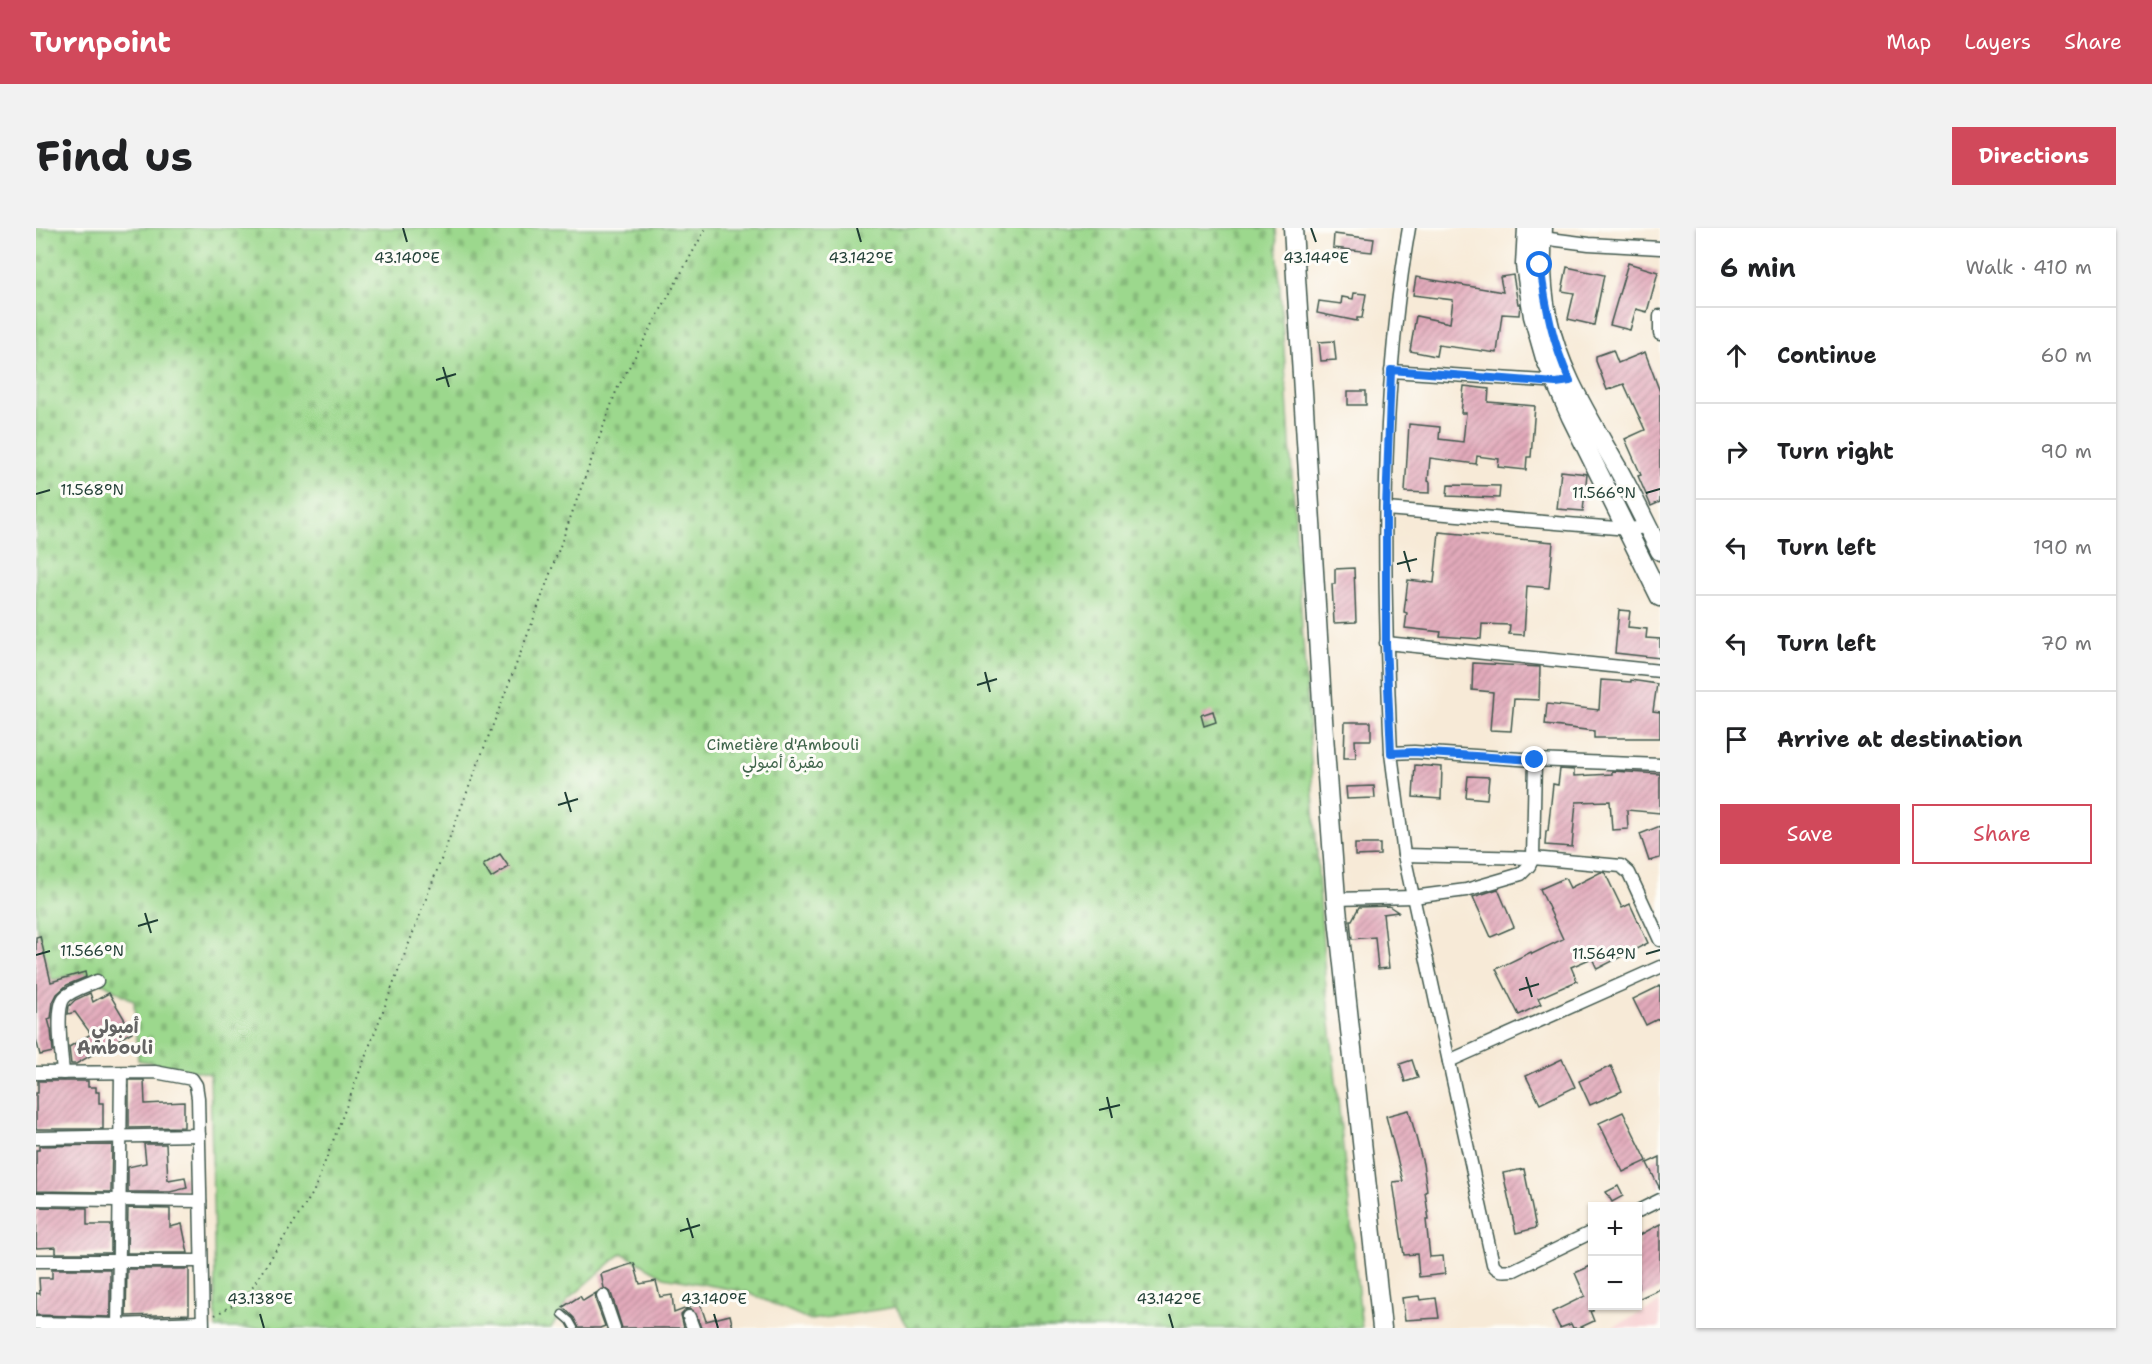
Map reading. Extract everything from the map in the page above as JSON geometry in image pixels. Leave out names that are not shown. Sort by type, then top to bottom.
[{"type":"street","points":[[1293,228],[1336,899],[1382,1328]]},
{"type":"street","points":[[1409,228],[1400,276],[1391,370],[1386,509],[1386,643],[1391,753],[1404,855],[1490,1252],[1496,1269],[1514,1270],[1588,1234]]},
{"type":"street","points":[[1660,248],[1590,244],[1537,231],[1547,315],[1560,358],[1563,382],[1586,416],[1609,472],[1628,529],[1660,597]]},
{"type":"street","points":[[1660,316],[1660,334]]},
{"type":"street","points":[[1391,370],[1563,382]]},
{"type":"street","points":[[1609,472],[1648,527],[1660,551]]},
{"type":"street","points":[[1386,509],[1628,529],[1648,527]]},
{"type":"street","points":[[1386,643],[1660,671]]},
{"type":"street","points":[[1391,753],[1414,752],[1660,765]]},
{"type":"street","points":[[1336,899],[1413,897],[1467,890],[1521,874],[1529,867],[1533,858],[1535,760]]},
{"type":"street","points":[[1404,855],[1533,858],[1621,866],[1629,873],[1660,940]]},
{"type":"street","points":[[1449,1060],[1660,967]]},
{"type":"street","points":[[63,1073],[60,1028],[62,1002],[66,996],[97,981]]},
{"type":"street","points":[[117,1327],[122,1072]]},
{"type":"street","points":[[36,1073],[155,1072],[192,1079],[198,1098],[203,1325],[117,1327],[36,1323]]},
{"type":"street","points":[[36,1138],[199,1135]]},
{"type":"street","points":[[36,1199],[200,1201]]},
{"type":"street","points":[[1642,1209],[1660,1200]]},
{"type":"street","points":[[36,1261],[201,1261]]},
{"type":"street","points":[[603,1296],[614,1328]]},
{"type":"lane","points":[[562,1314],[574,1328]]},
{"type":"path","points":[[203,1325],[245,1298],[313,1193],[530,630],[617,389],[706,228]]},
{"type":"shaded area","points":[[1660,1303],[1660,1328],[1611,1328],[1629,1319]]},
{"type":"green space","name":"Cimetière d'Ambouli مقبرة أمبولي","points":[[36,228],[1276,228],[1325,976],[1362,1328],[909,1328],[896,1307],[810,1320],[746,1292],[664,1277],[622,1253],[568,1300],[551,1328],[216,1328],[210,1074],[138,1060],[134,1001],[84,972],[52,980],[36,924]]},
{"type":"building","points":[[1334,234],[1374,239],[1372,252],[1333,248]]},
{"type":"building","points":[[1628,263],[1658,272],[1647,312],[1636,309],[1630,330],[1610,325]]},
{"type":"building","points":[[1567,267],[1604,275],[1594,325],[1568,319],[1574,293],[1562,291]]},
{"type":"building","points":[[1513,275],[1518,304],[1520,304],[1519,315],[1502,314],[1497,353],[1438,345],[1436,356],[1410,351],[1416,316],[1450,323],[1453,300],[1413,295],[1416,277],[1503,292],[1500,277]]},
{"type":"building","points":[[1354,293],[1366,294],[1362,318],[1357,318],[1357,321],[1317,313],[1319,301],[1341,304],[1342,297],[1353,299]]},
{"type":"building","points":[[1334,341],[1336,360],[1321,361],[1319,342]]},
{"type":"building","points":[[1613,350],[1618,363],[1645,352],[1660,392],[1660,502],[1651,506],[1638,476],[1641,475],[1625,439],[1645,430],[1624,384],[1607,390],[1596,361],[1596,356]]},
{"type":"building","points":[[1464,386],[1489,389],[1488,402],[1535,406],[1531,457],[1527,457],[1526,470],[1498,467],[1499,459],[1477,456],[1476,464],[1430,458],[1428,481],[1430,482],[1430,493],[1405,492],[1409,424],[1440,427],[1439,439],[1463,442],[1466,413],[1461,413]]},
{"type":"building","points":[[1348,391],[1366,391],[1366,405],[1348,405]]},
{"type":"building","points":[[1561,471],[1587,474],[1583,511],[1557,509]]},
{"type":"building","points":[[1448,485],[1500,486],[1499,498],[1447,496]]},
{"type":"building","points":[[1439,532],[1553,542],[1549,588],[1527,586],[1524,635],[1509,634],[1510,625],[1482,624],[1481,639],[1440,636],[1441,632],[1405,628],[1407,613],[1404,612],[1408,580],[1434,583]]},
{"type":"building","points":[[1354,568],[1356,622],[1334,623],[1332,584],[1335,584],[1335,569]]},
{"type":"building","points":[[1619,610],[1630,611],[1628,627],[1647,629],[1646,638],[1660,639],[1660,658],[1615,653]]},
{"type":"building","points":[[1473,663],[1540,667],[1539,700],[1514,699],[1511,731],[1490,730],[1493,692],[1472,690]]},
{"type":"building","points":[[1601,680],[1631,682],[1631,680],[1657,684],[1653,711],[1660,712],[1660,738],[1594,738],[1594,731],[1545,725],[1547,704],[1599,710]]},
{"type":"building","points":[[1213,711],[1216,722],[1204,726],[1201,715]]},
{"type":"building","points":[[1345,722],[1371,722],[1371,740],[1355,740],[1356,758],[1344,758]]},
{"type":"building","points":[[1415,765],[1442,767],[1441,799],[1413,797]]},
{"type":"building","points":[[1560,769],[1574,770],[1574,776],[1612,774],[1612,771],[1660,774],[1660,813],[1627,810],[1628,829],[1612,830],[1610,801],[1576,802],[1572,847],[1545,845],[1553,784],[1558,785]]},
{"type":"building","points":[[1468,776],[1489,777],[1487,799],[1466,797]]},
{"type":"building","points":[[1374,786],[1375,798],[1347,799],[1346,787]]},
{"type":"building","points":[[1660,826],[1660,858],[1649,861],[1640,834]]},
{"type":"building","points":[[1355,844],[1380,844],[1380,855],[1355,856]]},
{"type":"building","points":[[500,854],[509,867],[491,878],[483,865]]},
{"type":"building","points":[[1601,872],[1605,873],[1622,908],[1630,904],[1648,943],[1597,969],[1592,958],[1571,967],[1577,981],[1538,998],[1541,1004],[1519,1015],[1496,969],[1563,939],[1540,889],[1565,878],[1570,888]]},
{"type":"building","points":[[1498,889],[1514,927],[1491,937],[1473,897]]},
{"type":"building","points":[[1389,906],[1398,912],[1383,914],[1389,968],[1378,969],[1375,937],[1352,939],[1350,920],[1359,907]]},
{"type":"building","points":[[40,936],[51,982],[85,972],[86,977],[67,985],[57,994],[53,1002],[51,1018],[48,1019],[53,1052],[40,1055],[36,1039],[36,937]]},
{"type":"building","points":[[1660,986],[1660,1018],[1646,1025],[1633,999]]},
{"type":"building","points":[[90,993],[93,1002],[109,993],[132,1032],[76,1064],[71,1064],[69,1047],[91,1034],[75,1012],[68,1014],[69,1006],[75,1000]]},
{"type":"building","points":[[1562,1059],[1575,1087],[1540,1104],[1526,1076]]},
{"type":"building","points":[[1412,1060],[1418,1078],[1405,1082],[1400,1064]]},
{"type":"building","points":[[1611,1066],[1622,1091],[1590,1105],[1579,1081]]},
{"type":"building","points":[[129,1080],[144,1080],[145,1104],[184,1102],[184,1127],[129,1128]]},
{"type":"building","points":[[38,1081],[88,1081],[88,1087],[96,1087],[96,1092],[99,1092],[99,1103],[103,1103],[103,1129],[36,1129]]},
{"type":"building","points":[[1409,1110],[1423,1164],[1427,1191],[1425,1192],[1429,1220],[1426,1220],[1430,1257],[1443,1256],[1445,1274],[1419,1277],[1417,1254],[1404,1255],[1393,1182],[1403,1181],[1386,1116]]},
{"type":"building","points":[[1623,1112],[1647,1161],[1623,1172],[1599,1123]]},
{"type":"building","points":[[144,1144],[166,1144],[168,1180],[185,1177],[187,1188],[170,1192],[128,1192],[128,1167],[146,1163]]},
{"type":"building","points":[[112,1145],[111,1192],[36,1191],[36,1150],[39,1150],[39,1146]]},
{"type":"building","points":[[1660,1157],[1660,1189],[1647,1163]]},
{"type":"building","points":[[1524,1169],[1536,1228],[1516,1233],[1503,1173]]},
{"type":"building","points":[[1618,1186],[1623,1196],[1612,1202],[1606,1192]]},
{"type":"building","points":[[37,1207],[87,1208],[87,1225],[111,1225],[111,1253],[56,1253],[56,1247],[36,1248]]},
{"type":"building","points":[[128,1208],[170,1209],[170,1227],[182,1224],[188,1253],[127,1253]]},
{"type":"building","points":[[1660,1224],[1660,1289],[1642,1297],[1642,1256],[1642,1234]]},
{"type":"building","points":[[634,1263],[640,1284],[656,1281],[660,1297],[672,1295],[674,1313],[700,1303],[706,1321],[730,1315],[733,1328],[701,1328],[696,1314],[690,1309],[681,1315],[684,1328],[622,1328],[611,1293],[604,1288],[601,1274]]},
{"type":"building","points":[[1588,1267],[1588,1310],[1593,1310],[1590,1311],[1594,1321],[1579,1328],[1573,1328],[1571,1324],[1560,1328],[1552,1312],[1585,1296],[1575,1273]]},
{"type":"building","points":[[52,1269],[110,1269],[110,1317],[36,1315],[36,1293],[40,1294],[39,1278],[52,1278]]},
{"type":"building","points":[[127,1269],[189,1269],[189,1314],[126,1316]]},
{"type":"building","points":[[596,1293],[595,1299],[605,1326],[579,1328],[574,1318],[563,1307],[580,1296],[583,1301]]},
{"type":"building","points":[[1419,1296],[1420,1300],[1436,1298],[1439,1318],[1405,1320],[1402,1298]]},
{"type":"district","name":"أمبولي Ambouli","points":[[115,1037]]},
{"type":"route","points":[[1535,760],[1414,752],[1391,753],[1386,643],[1386,509],[1391,370],[1556,383],[1570,381],[1560,358],[1547,315],[1540,265]]}]
